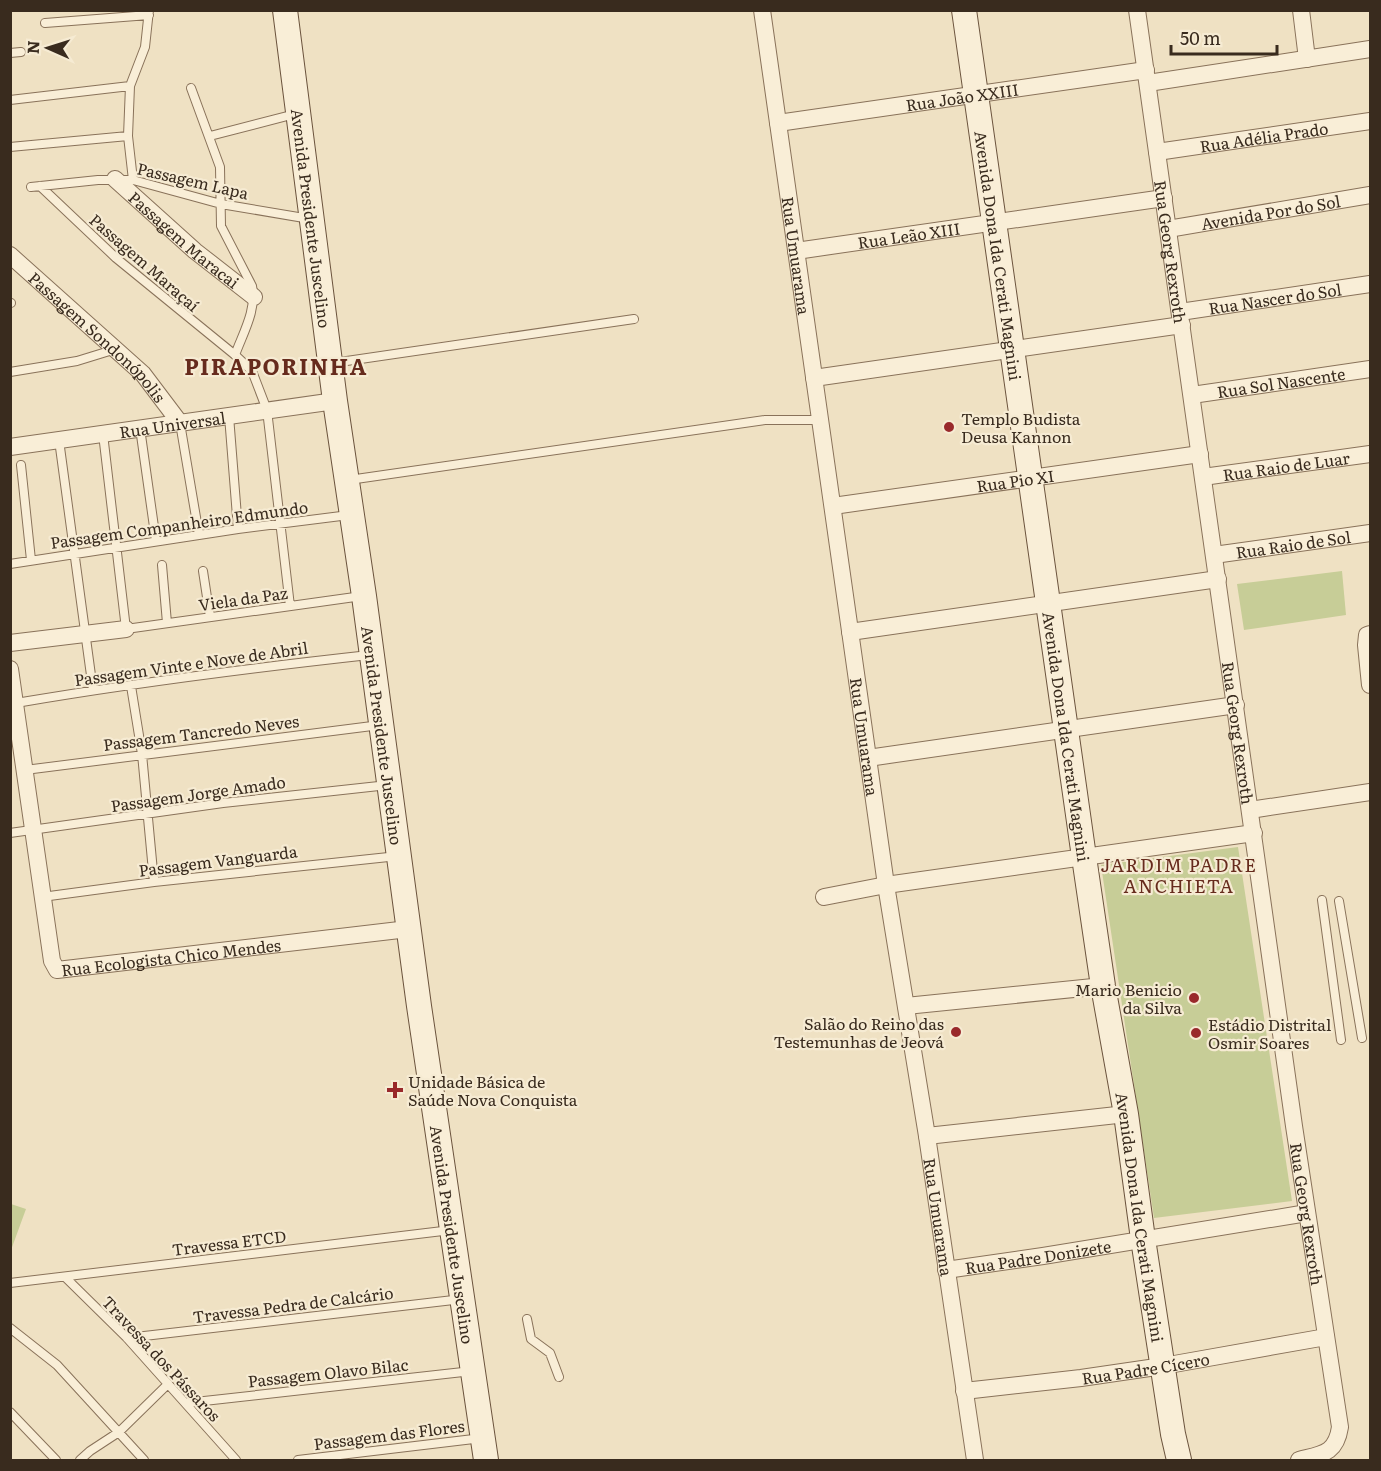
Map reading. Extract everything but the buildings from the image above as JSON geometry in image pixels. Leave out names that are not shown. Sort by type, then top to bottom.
[{"type":"street","name":"Avenida Presidente Juscelino","points":[[285,10],[334,401],[364,596],[408,929],[484,1449]]},
{"type":"street","name":"Rua Umuarama","points":[[762,10],[886,885],[927,1136],[975,1461]]},
{"type":"street","name":"Avenida Dona Ida Cerati Magnini","points":[[964,10],[1103,986],[1126,1114],[1143,1239],[1179,1461]]},
{"type":"street","name":"Rua Georg Rexroth","points":[[1137,10],[1307,1213],[1340,1428],[1338,1438],[1327,1453],[1299,1461]]},
{"type":"street","points":[[1301,10],[1307,59]]},
{"type":"street","name":"Rua João XXIII","points":[[778,123],[976,94],[1307,59],[1371,49]]},
{"type":"street","name":"Rua Adélia Prado","points":[[1157,152],[1371,121]]},
{"type":"street","name":"Passagem Maracai","points":[[115,179],[169,229],[254,297]]},
{"type":"street","name":"Avenida Por do Sol","points":[[1168,229],[1371,195]]},
{"type":"street","name":"Rua Leão XIII","points":[[796,251],[1164,198]]},
{"type":"street","name":"Passagem Sondonópolis","points":[[10,255],[143,374],[180,423]]},
{"type":"street","name":"Rua Nascer do Sol","points":[[814,378],[1012,349],[1371,284]]},
{"type":"street","name":"Rua Sol Nascente","points":[[1192,395],[1371,369]]},
{"type":"street","name":"Rua Universal","points":[[10,447],[334,401]]},
{"type":"street","name":"Rua Pio XI","points":[[832,506],[1200,454]]},
{"type":"street","name":"Rua Raio de Luar","points":[[1203,477],[1371,454]]},
{"type":"street","name":"Rua Raio de Sol","points":[[1214,555],[1371,533]]},
{"type":"street","points":[[850,632],[1218,579]]},
{"type":"street","points":[[10,643],[126,629]]},
{"type":"street","points":[[1371,634],[1367,635],[1366,645],[1371,685]]},
{"type":"street","name":"Rua Ecologista Chico Mendes","points":[[10,669],[53,967],[62,970],[408,929]]},
{"type":"street","points":[[868,758],[1236,705]]},
{"type":"street","points":[[1250,810],[1371,792]]},
{"type":"street","points":[[824,897],[886,885],[1254,832]]},
{"type":"street","points":[[906,1006],[1103,986]]},
{"type":"street","points":[[927,1136],[1126,1114]]},
{"type":"street","name":"Rua Padre Donizete","points":[[946,1270],[1044,1257],[1307,1213]]},
{"type":"street","name":"Rua Padre Cícero","points":[[964,1390],[1081,1378],[1163,1366],[1326,1336]]},
{"type":"lane","points":[[45,23],[149,13],[145,47],[130,86],[128,136],[134,180]]},
{"type":"lane","points":[[10,54],[21,52]]},
{"type":"lane","points":[[10,100],[130,86]]},
{"type":"lane","points":[[191,88],[220,167],[221,226],[226,239],[248,275],[254,297],[251,314],[235,355]]},
{"type":"lane","points":[[210,136],[298,113]]},
{"type":"lane","points":[[10,147],[128,136]]},
{"type":"lane","name":"Passagem Lapa","points":[[36,187],[115,179],[134,180],[221,204],[311,219]]},
{"type":"lane","name":"Passagem Maraçaí","points":[[36,187],[116,258],[252,371],[267,410],[290,606]]},
{"type":"lane","points":[[330,364],[634,319]]},
{"type":"lane","points":[[10,372],[77,361],[117,349]]},
{"type":"lane","points":[[229,416],[238,529]]},
{"type":"lane","points":[[346,480],[765,420],[820,420]]},
{"type":"lane","points":[[180,423],[199,535]]},
{"type":"lane","points":[[140,428],[156,541]]},
{"type":"lane","points":[[103,434],[126,629]]},
{"type":"lane","points":[[59,440],[93,690]]},
{"type":"lane","points":[[21,465],[31,560]]},
{"type":"lane","name":"Passagem Companheiro Edmundo","points":[[10,564],[238,529],[351,515]]},
{"type":"lane","points":[[162,565],[167,623]]},
{"type":"lane","points":[[203,571],[210,617]]},
{"type":"lane","name":"Viela da Paz","points":[[126,629],[364,596]]},
{"type":"lane","name":"Passagem Vinte e Nove de Abril","points":[[16,703],[255,668],[371,655]]},
{"type":"lane","points":[[131,686],[141,754],[154,882]]},
{"type":"lane","name":"Passagem Tancredo Neves","points":[[25,770],[381,725]]},
{"type":"lane","name":"Passagem Jorge Amado","points":[[10,833],[224,803],[389,785]]},
{"type":"lane","name":"Passagem Vanguarda","points":[[42,897],[154,882],[398,856]]},
{"type":"lane","points":[[1322,900],[1341,1040]]},
{"type":"lane","points":[[1339,901],[1362,1038]]},
{"type":"lane","name":"Travessa ETCD","points":[[10,1283],[452,1230]]},
{"type":"lane","name":"Travessa dos Pássaros","points":[[65,1277],[127,1338],[236,1461]]},
{"type":"lane","name":"Travessa Pedra de Calcário","points":[[127,1338],[462,1299]]},
{"type":"lane","points":[[527,1319],[531,1339],[550,1353],[559,1377]]},
{"type":"lane","points":[[10,1328],[57,1365],[144,1461]]},
{"type":"lane","name":"Passagem Olavo Bilac","points":[[186,1403],[473,1371]]},
{"type":"lane","points":[[80,1461],[90,1451],[119,1432],[168,1384]]},
{"type":"lane","points":[[10,1412],[56,1461]]},
{"type":"lane","name":"Passagem das Flores","points":[[298,1461],[484,1449]]},
{"type":"green space","points":[[1342,571],[1346,615],[1244,630],[1237,584]]},
{"type":"green space","name":"Estádio Distrital Osmir Soares","points":[[1238,847],[1292,1201],[1154,1218],[1101,865]]},
{"type":"green space","points":[[11,1204],[26,1209],[11,1250]]},
{"type":"place","name":"Templo Budista Deusa Kannon","points":[[949,427]]},
{"type":"place","name":"Mario Benicio da Silva","points":[[1194,998]]},
{"type":"place","name":"Salão do Reino das Testemunhas de Jeová","points":[[956,1032]]},
{"type":"place","name":"Estádio Distrital Osmir Soares","points":[[1196,1033]]},
{"type":"place","name":"Unidade Básica de Saúde Nova Conquista","points":[[395,1090]]},
{"type":"district","name":"PIRAPORINHA","points":[[276,365]]},
{"type":"district","name":"JARDIM PADRE ANCHIETA","points":[[1179,874]]}]
